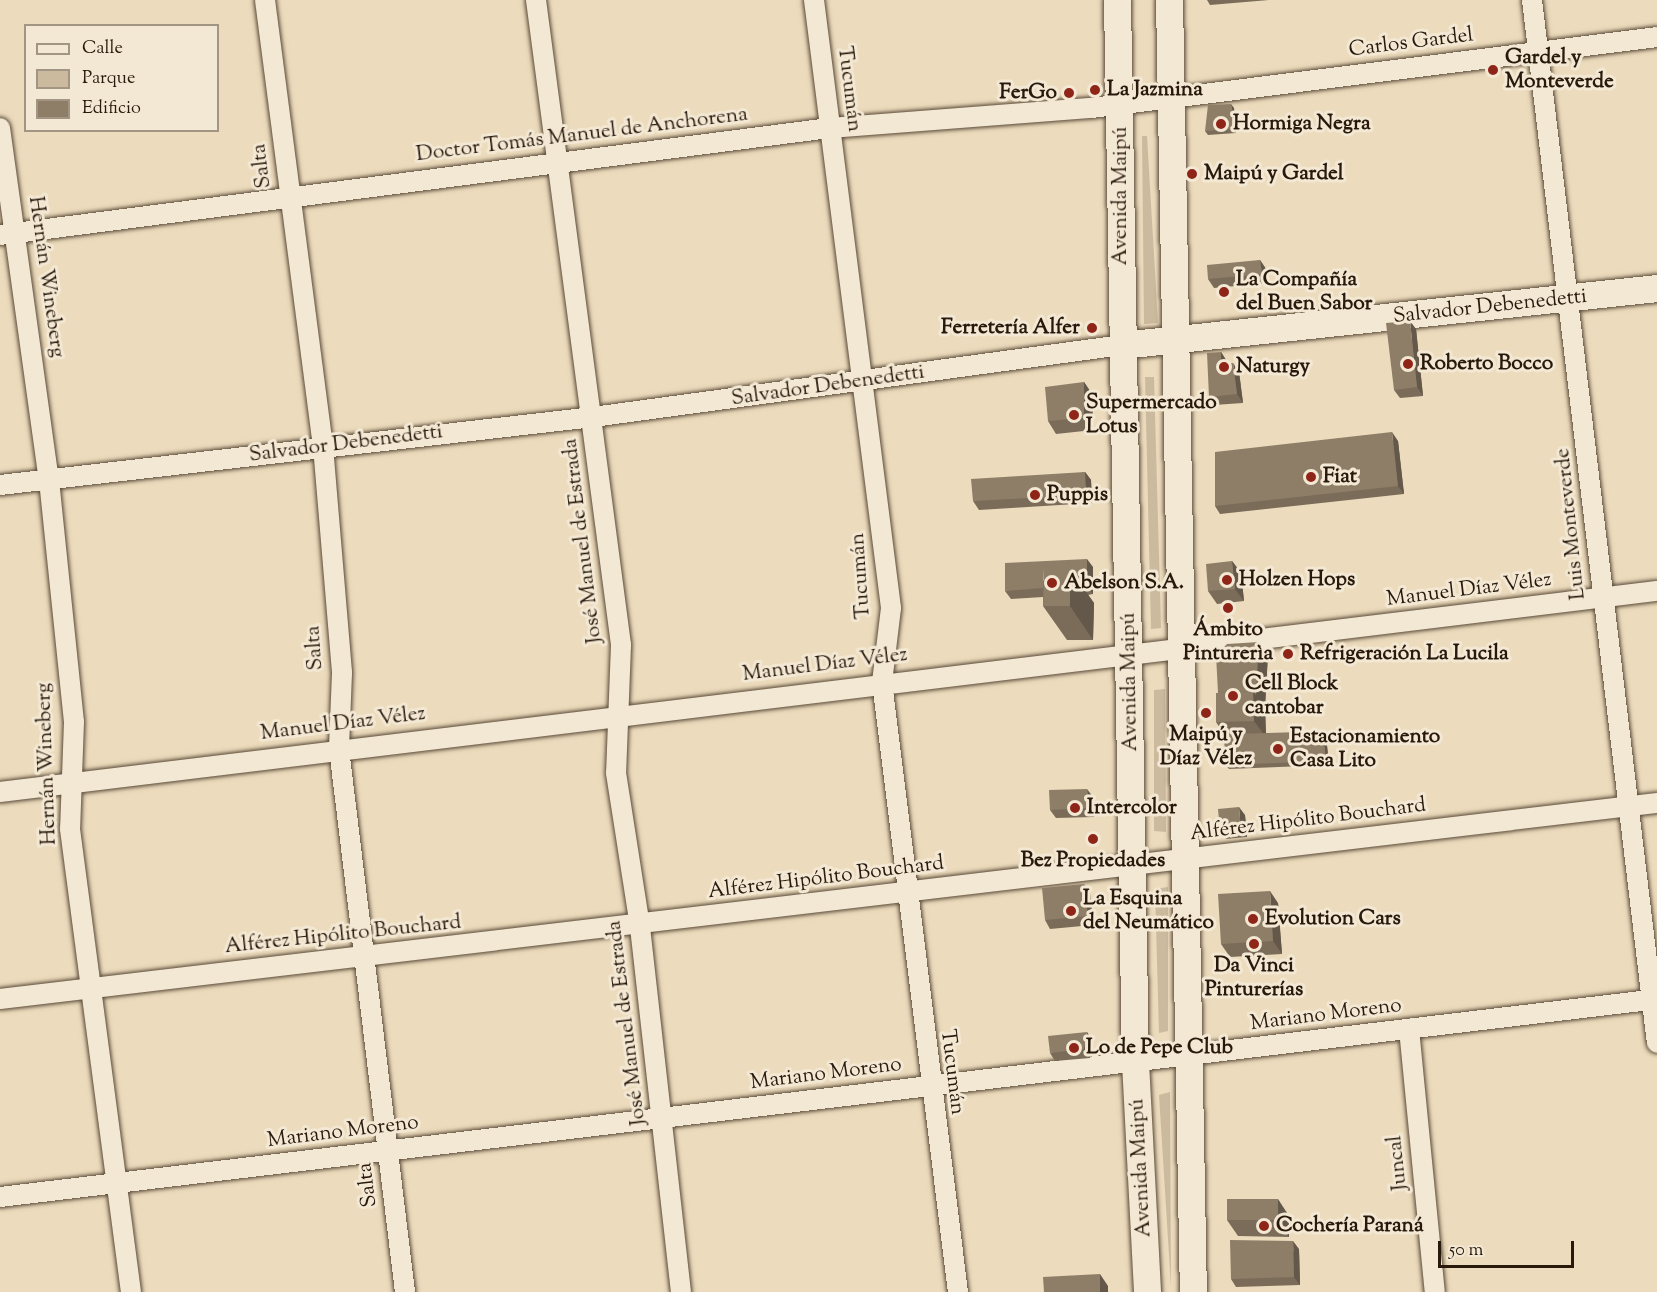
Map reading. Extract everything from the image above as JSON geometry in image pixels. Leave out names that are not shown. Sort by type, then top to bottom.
[{"type":"main road","name":"Avenida Maipú","points":[[1117,0],[1122,345],[1130,657],[1135,1062],[1147,1292]]},
{"type":"main road","points":[[1169,0],[1184,650],[1184,858],[1192,1055],[1193,1292]]},
{"type":"main road","name":"Salvador Debenedetti","points":[[1122,345],[1657,288]]},
{"type":"street","name":"Salta","points":[[266,0],[289,195],[323,446],[342,673],[339,748],[405,1292]]},
{"type":"street","name":"José Manuel de Estrada","points":[[536,0],[556,162],[593,417],[621,645],[614,716],[616,773],[640,927],[681,1292]]},
{"type":"street","name":"Tucumán","points":[[814,0],[865,382],[891,608],[882,682],[929,1086],[958,1292]]},
{"type":"street","name":"Luis Monteverde","points":[[1532,0],[1571,298],[1603,598],[1654,999],[1657,1043]]},
{"type":"street","name":"Carlos Gardel","points":[[1171,97],[1657,37]]},
{"type":"street","name":"Doctor Tomás Manuel de Anchorena","points":[[8,234],[289,195],[830,128],[1120,104],[1171,97]]},
{"type":"street","name":"Hernán Wineberg","points":[[0,128],[8,234],[49,480],[74,722],[70,829],[131,1292]]},
{"type":"street","name":"Salvador Debenedetti","points":[[0,486],[323,446],[593,417],[865,382],[1122,345]]},
{"type":"street","name":"Manuel Díaz Vélez","points":[[0,792],[882,682],[1130,657],[1657,591]]},
{"type":"street","name":"Alférez Hipólito Bouchard","points":[[0,999],[363,956],[640,927],[1132,861],[1184,858],[1657,803]]},
{"type":"street","name":"Mariano Moreno","points":[[0,1197],[1654,999]]},
{"type":"street","name":"Juncal","points":[[1408,1029],[1435,1292]]},
{"type":"green space","points":[[1142,136],[1147,136],[1158,323],[1144,324]]},
{"type":"green space","points":[[1145,377],[1154,377],[1161,628],[1151,629]]},
{"type":"green space","points":[[1165,689],[1166,832],[1154,831],[1154,690]]},
{"type":"green space","points":[[1168,887],[1168,1031],[1159,1033],[1155,889]]},
{"type":"green space","points":[[1170,1093],[1171,1287],[1159,1095]]},
{"type":"building","name":"Hormiga Negra","points":[[1231,104],[1233,129],[1205,131],[1208,105]]},
{"type":"building","points":[[1260,260],[1262,274],[1208,279],[1207,265]]},
{"type":"building","name":"Roberto Bocco","points":[[1410,321],[1417,387],[1394,390],[1386,323]]},
{"type":"building","points":[[1221,352],[1221,364],[1233,363],[1237,394],[1209,397],[1207,353]]},
{"type":"building","points":[[1084,382],[1084,418],[1048,421],[1045,387]]},
{"type":"building","name":"Fiat","points":[[1392,432],[1398,486],[1215,506],[1215,452]]},
{"type":"building","points":[[1085,472],[1086,495],[973,501],[971,479]]},
{"type":"building","points":[[1087,559],[1087,586],[1082,586],[1070,569],[1044,569],[1043,588],[1005,591],[1005,563]]},
{"type":"building","points":[[1232,561],[1235,589],[1208,591],[1206,564]]},
{"type":"building","points":[[1044,569],[1070,569],[1070,606],[1043,606]]},
{"type":"building","points":[[1259,642],[1256,695],[1253,691],[1218,693],[1216,655],[1227,644]]},
{"type":"building","points":[[1253,691],[1254,721],[1216,722],[1216,693]]},
{"type":"building","name":"Estacionamiento Casa Lito","points":[[1323,732],[1326,761],[1226,765],[1224,734]]},
{"type":"building","points":[[1087,789],[1088,808],[1050,810],[1049,790]]},
{"type":"building","points":[[1239,807],[1241,829],[1220,831],[1218,809]]},
{"type":"building","name":"La Esquina del Neumático","points":[[1084,884],[1088,916],[1045,920],[1042,888]]},
{"type":"building","points":[[1270,891],[1273,941],[1221,944],[1218,894]]},
{"type":"building","points":[[1087,1032],[1084,1049],[1050,1053],[1048,1036]]},
{"type":"building","points":[[1227,1199],[1278,1199],[1278,1220],[1227,1220]]},
{"type":"building","points":[[1230,1240],[1293,1241],[1294,1277],[1231,1279]]},
{"type":"building","points":[[1100,1274],[1100,1292],[1044,1292],[1043,1277]]},
{"type":"place","name":"Gardel y Monteverde","points":[[1493,70]]},
{"type":"place","name":"La Jazmina","points":[[1095,90]]},
{"type":"place","name":"FerGo","points":[[1069,93]]},
{"type":"place","name":"Hormiga Negra","points":[[1221,124]]},
{"type":"place","name":"Maipú y Gardel","points":[[1192,174]]},
{"type":"place","name":"La Compañía del Buen Sabor","points":[[1224,292]]},
{"type":"place","name":"Ferretería Alfer","points":[[1092,328]]},
{"type":"place","name":"Roberto Bocco","points":[[1408,364]]},
{"type":"place","name":"Naturgy","points":[[1224,367]]},
{"type":"place","name":"Supermercado Lotus","points":[[1074,415]]},
{"type":"place","name":"Fiat","points":[[1311,477]]},
{"type":"place","name":"Puppis","points":[[1035,495]]},
{"type":"place","name":"Holzen Hops","points":[[1227,580]]},
{"type":"place","name":"Abelson S.A.","points":[[1052,583]]},
{"type":"place","name":"Ámbito Pinturerìa","points":[[1228,608]]},
{"type":"place","name":"Refrigeración La Lucila","points":[[1288,654]]},
{"type":"place","name":"Cell Block cantobar","points":[[1233,696]]},
{"type":"place","name":"Maipú y Díaz Vélez","points":[[1206,713]]},
{"type":"place","name":"Estacionamiento Casa Lito","points":[[1278,749]]},
{"type":"place","name":"Intercolor","points":[[1075,808]]},
{"type":"place","name":"Bez Propiedades","points":[[1093,839]]},
{"type":"place","name":"La Esquina del Neumático","points":[[1071,911]]},
{"type":"place","name":"Evolution Cars","points":[[1253,919]]},
{"type":"place","name":"Da Vinci Pinturerías","points":[[1254,944]]},
{"type":"place","name":"Lo de Pepe Club","points":[[1074,1048]]},
{"type":"place","name":"Cochería Paraná","points":[[1264,1226]]}]
